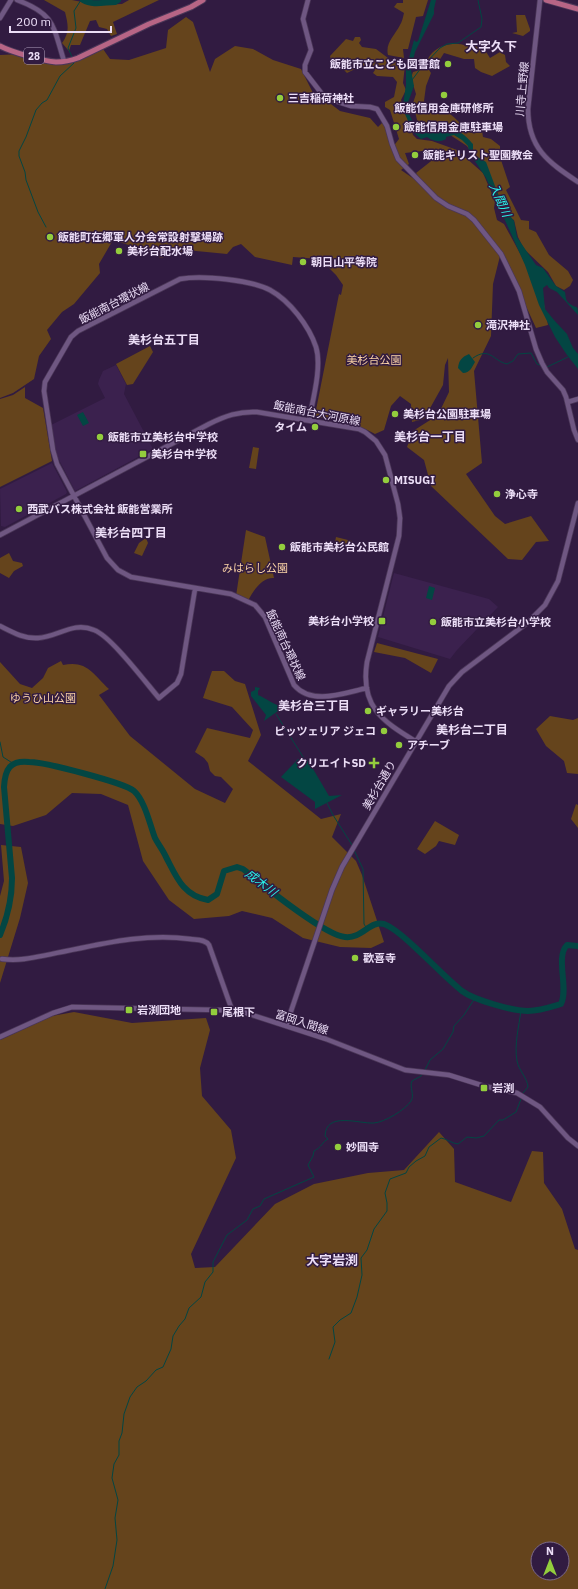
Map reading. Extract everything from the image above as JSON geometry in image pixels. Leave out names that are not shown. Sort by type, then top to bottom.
[{"type":"main road","name":"28","points":[[0,46],[51,61],[66,61],[78,58],[143,27],[191,7],[203,0]]},
{"type":"main road","points":[[546,0],[578,10]]},
{"type":"street","points":[[0,18],[11,0]]},
{"type":"street","points":[[17,0],[39,10],[49,18],[66,61]]},
{"type":"street","points":[[308,0],[303,19],[311,50],[305,65],[305,72],[322,94],[329,99],[351,106],[374,107],[379,111],[387,126],[398,159],[436,198],[448,206],[467,214],[474,220],[495,245],[519,291],[536,349],[544,366],[563,390],[568,402],[574,430],[578,440]]},
{"type":"street","name":"川寺上野線","points":[[540,0],[528,108],[529,125],[532,137],[543,156],[578,182]]},
{"type":"street","name":"飯能南台環状線","points":[[309,420],[317,375],[318,359],[316,347],[302,321],[290,306],[271,291],[255,285],[203,277],[180,279],[78,331],[71,337],[45,382],[44,398],[55,456],[60,470],[107,558],[118,570],[137,579],[231,594],[255,605],[265,617],[294,686],[308,696],[319,698],[367,688]]},
{"type":"street","points":[[568,402],[578,399]]},
{"type":"street","name":"飯能南台大河原線","points":[[0,534],[230,414],[247,411],[257,412],[353,427],[365,432],[376,441],[387,459],[400,518],[398,540],[367,662],[367,688],[374,708],[382,717],[394,728],[415,741]]},
{"type":"street","name":"美杉台通り","points":[[286,1026],[336,880],[348,855],[442,695],[454,680],[527,623],[548,602],[556,588],[560,575],[578,503]]},
{"type":"street","points":[[0,626],[22,636],[35,638],[43,638],[75,627],[94,629],[106,638],[159,698],[177,683],[182,674],[195,589]]},
{"type":"street","points":[[2,959],[22,960],[115,942],[152,937],[172,936],[203,941],[209,945],[232,1010]]},
{"type":"street","name":"富岡入間線","points":[[0,1037],[72,1006],[232,1010],[243,1012],[326,1039],[405,1070],[450,1075],[523,1096],[544,1111],[568,1138],[578,1146]]},
{"type":"shaded area","name":"飯能市立美杉台中学校","points":[[116,365],[126,384],[124,394],[153,449],[75,491],[57,456],[51,425],[105,398],[98,384],[99,380],[103,371]]},
{"type":"shaded area","name":"西武バス株式会社 飯能営業所","points":[[52,463],[67,492],[66,494],[5,527],[1,526],[0,489]]},
{"type":"shaded area","name":"飯能市立美杉台小学校","points":[[394,573],[489,599],[498,607],[450,659],[378,637]]},
{"type":"green space","points":[[44,0],[72,0],[97,5],[122,4],[129,0],[159,0],[113,22],[117,34],[111,36],[107,29],[99,27],[96,20],[90,21],[80,45],[71,45],[69,51],[62,43],[65,39],[68,28],[65,12]]},
{"type":"green space","points":[[403,0],[428,0],[423,16],[416,17],[408,49],[403,49],[404,58],[388,55],[387,51],[391,39],[401,24],[404,13],[394,7],[397,3],[403,3]]},
{"type":"green space","points":[[516,15],[525,15],[530,29],[530,31],[523,36],[512,33],[517,32]]},
{"type":"green space","name":"美杉台公園","points":[[186,17],[193,22],[210,72],[215,59],[235,46],[253,49],[273,60],[301,69],[315,97],[323,98],[340,111],[370,118],[378,127],[382,123],[386,126],[392,148],[399,139],[390,110],[385,107],[385,102],[394,97],[397,82],[393,77],[377,76],[373,73],[375,70],[370,66],[365,68],[359,67],[347,73],[342,68],[334,70],[330,56],[346,39],[353,41],[355,37],[360,37],[361,40],[359,43],[362,47],[376,49],[392,61],[405,65],[403,83],[406,90],[401,100],[413,135],[417,139],[432,141],[457,150],[483,173],[495,201],[494,208],[497,220],[504,224],[535,281],[541,288],[548,325],[536,328],[501,252],[493,284],[491,336],[474,371],[482,463],[466,474],[495,516],[505,524],[531,516],[549,541],[536,542],[522,560],[508,559],[431,486],[424,460],[407,447],[413,431],[438,415],[449,392],[448,358],[445,365],[443,385],[424,419],[412,422],[411,404],[400,396],[391,406],[384,430],[375,434],[347,422],[316,417],[315,415],[339,294],[341,295],[343,285],[336,275],[320,259],[293,257],[292,265],[255,257],[241,244],[233,247],[227,254],[186,250],[161,258],[138,248],[113,240],[99,264],[100,273],[74,304],[62,312],[47,330],[51,339],[39,356],[34,379],[13,393],[0,398],[0,55],[23,54],[52,64],[72,63],[103,49],[110,59],[129,60],[166,48],[168,30]],"holes":[[[422,151],[435,158],[416,173],[421,180],[417,181],[401,170],[409,164],[405,153]]]},
{"type":"green space","points":[[470,43],[479,49],[485,50],[490,58],[500,52],[505,55],[506,62],[510,66],[492,76],[475,68],[474,59],[464,59],[444,53],[434,69],[425,64],[431,54],[439,48],[453,44],[466,46]]},
{"type":"green space","points":[[423,69],[429,70],[431,73],[426,86],[424,101],[429,108],[436,113],[447,112],[465,128],[475,131],[482,131],[483,137],[491,139],[500,146],[500,157],[510,187],[506,190],[521,220],[529,221],[529,229],[536,232],[549,255],[568,271],[573,280],[570,286],[564,290],[556,286],[548,272],[524,249],[518,237],[514,220],[508,217],[495,187],[467,146],[447,133],[425,126],[417,120],[413,103],[416,94],[411,78],[413,72]]},
{"type":"green space","points":[[150,346],[153,352],[133,384],[127,385],[116,364]]},
{"type":"green space","points":[[25,387],[25,398],[43,408],[52,461],[0,487],[0,399],[13,395]]},
{"type":"green space","points":[[253,447],[259,448],[256,469],[249,468]]},
{"type":"green space","name":"みはらし公園","points":[[246,530],[265,537],[274,578],[270,578],[262,582],[252,593],[248,601],[236,596]]},
{"type":"green space","points":[[336,537],[352,541],[351,547],[335,542]]},
{"type":"green space","points":[[146,538],[148,543],[142,556],[134,553],[139,543]]},
{"type":"green space","points":[[9,553],[13,561],[22,563],[23,566],[14,571],[9,578],[0,573],[0,558]]},
{"type":"green space","points":[[377,643],[438,659],[431,673],[405,658],[374,652]]},
{"type":"green space","name":"ゆうひ山公園","points":[[61,661],[63,665],[71,664],[84,666],[94,673],[109,689],[99,695],[130,736],[195,789],[225,803],[233,789],[221,777],[215,776],[210,771],[208,763],[204,758],[195,752],[207,728],[250,738],[253,730],[232,707],[203,698],[212,671],[224,671],[235,681],[245,684],[261,735],[248,761],[321,819],[341,814],[332,837],[356,861],[384,942],[371,948],[340,947],[303,938],[272,918],[242,911],[229,916],[194,919],[169,900],[143,861],[128,805],[101,794],[72,793],[46,815],[13,826],[0,824],[0,662],[20,684],[32,688],[43,678],[48,668]]},
{"type":"green space","points":[[550,716],[573,720],[578,718],[578,774],[567,773],[564,761],[546,746],[536,729]]},
{"type":"green space","points":[[576,804],[578,805],[578,828],[571,819]]},
{"type":"green space","points":[[435,821],[459,835],[455,845],[439,841],[436,846],[425,854],[417,849]]},
{"type":"green space","points":[[1,845],[21,847],[28,883],[20,918],[0,983],[0,896],[4,881]]},
{"type":"green space","points":[[74,1012],[132,1023],[206,1018],[210,1030],[200,1068],[202,1096],[231,1130],[236,1158],[191,1254],[195,1268],[215,1267],[275,1204],[314,1184],[368,1173],[404,1170],[439,1132],[454,1149],[455,1182],[511,1202],[532,1151],[543,1152],[544,1183],[562,1209],[575,1249],[578,1250],[578,1589],[0,1589],[0,1040],[52,1016]]},
{"type":"water","name":"入間川","points":[[431,0],[436,0],[434,14],[415,52],[411,70],[414,86],[406,108],[417,130],[421,134],[445,131],[460,133],[473,144],[473,151],[476,156],[486,162],[498,194],[514,221],[517,237],[536,265],[543,268],[556,286],[565,292],[568,303],[577,307],[578,315],[557,292],[549,288],[547,285],[543,288],[545,309],[567,334],[573,348],[578,354],[578,369],[555,337],[539,305],[525,265],[486,178],[469,152],[468,146],[454,135],[446,137],[446,139],[441,141],[427,137],[421,139],[414,133],[403,110],[406,69],[414,40],[416,42],[418,41]]},
{"type":"water","points":[[469,354],[475,362],[469,371],[463,373],[458,368],[459,363]]},
{"type":"water","points":[[83,412],[89,423],[83,426],[77,415]]},
{"type":"water","points":[[429,586],[435,588],[432,600],[426,598]]},
{"type":"water","points":[[255,687],[260,688],[258,695],[275,704],[285,706],[264,721],[266,715],[251,696],[251,692],[255,690]]},
{"type":"water","points":[[298,759],[307,759],[329,796],[342,795],[315,809],[315,802],[281,777]]},
{"type":"waterway","points":[[72,57],[68,48],[76,28],[74,11],[81,0]]},
{"type":"waterway","name":"入間川","points":[[83,0],[91,3],[115,2],[118,0]]},
{"type":"waterway","name":"入間川","points":[[412,80],[440,48],[447,44],[458,43],[481,27],[482,19],[478,0]]},
{"type":"waterway","points":[[46,227],[38,212],[26,180],[19,151],[36,110],[47,100],[60,76],[74,62]]},
{"type":"waterway","points":[[473,358],[484,353],[491,355],[507,364],[513,361],[518,354],[531,353],[537,364],[542,366]]},
{"type":"waterway","points":[[547,367],[568,357]]},
{"type":"waterway","points":[[276,714],[305,760]]},
{"type":"waterway","points":[[0,742],[3,757],[14,764]]},
{"type":"waterway","name":"成木川","points":[[0,935],[9,907],[12,885],[4,787],[7,771],[10,767],[13,764],[23,762],[51,765],[116,783],[128,787],[134,791],[138,795],[147,813],[155,838],[177,878],[186,890],[199,898],[208,900],[217,894],[224,871],[237,867],[243,869],[309,919],[335,934],[351,937],[379,923],[389,926],[403,936],[462,991],[484,1001],[521,1011],[541,1010],[561,1004],[564,990],[562,965],[564,950],[567,945],[578,946]]},
{"type":"waterway","points":[[327,803],[352,845]]},
{"type":"waterway","points":[[354,850],[363,869],[364,924],[367,929]]},
{"type":"waterway","points":[[425,1070],[430,1060],[443,1049],[453,1032],[454,1026],[464,1015],[475,998]]},
{"type":"waterway","points":[[521,1010],[516,1042],[516,1055],[518,1065],[528,1087],[523,1093]]},
{"type":"waterway","points":[[105,1589],[113,1566],[117,1540],[115,1518],[118,1500],[112,1478],[114,1464],[119,1455],[119,1441],[122,1433],[124,1414],[130,1397],[137,1387],[146,1381],[156,1370],[163,1367],[171,1349],[173,1336],[185,1319],[189,1308],[201,1297],[205,1282],[213,1272],[213,1262],[227,1235],[247,1220],[253,1209],[260,1206],[264,1199],[314,1177],[308,1165],[314,1151],[328,1139],[325,1136],[327,1128],[331,1124],[344,1120],[374,1123],[389,1118],[400,1112],[412,1099],[412,1081],[422,1074]]},
{"type":"waterway","points":[[329,1359],[335,1342],[333,1327],[340,1320],[351,1313],[357,1297],[362,1275],[361,1258],[367,1250],[374,1229],[387,1211],[385,1193],[390,1179],[406,1173],[409,1167],[425,1156],[429,1147],[441,1138],[458,1144],[467,1137],[476,1138],[484,1136],[499,1120],[503,1120],[516,1112],[521,1099]]},
{"type":"place","name":"飯能市立こども図書館","points":[[448,64]]},
{"type":"place","name":"飯能信用金庫研修所","points":[[444,95]]},
{"type":"place","name":"三吉稲荷神社","points":[[280,98]]},
{"type":"place","name":"飯能信用金庫駐車場","points":[[396,127]]},
{"type":"place","name":"飯能キリスト聖園教会","points":[[415,155]]},
{"type":"place","name":"飯能町在郷軍人分会常設射撃場跡","points":[[50,237]]},
{"type":"place","name":"美杉台配水場","points":[[119,251]]},
{"type":"place","name":"朝日山平等院","points":[[303,262]]},
{"type":"place","name":"滝沢神社","points":[[478,325]]},
{"type":"place","name":"美杉台公園駐車場","points":[[395,414]]},
{"type":"place","name":"タイム","points":[[315,427]]},
{"type":"place","name":"飯能市立美杉台中学校","points":[[100,437]]},
{"type":"place","name":"美杉台中学校","points":[[143,454]]},
{"type":"place","name":"MISUGI","points":[[386,480]]},
{"type":"place","name":"浄心寺","points":[[497,494]]},
{"type":"place","name":"西武バス株式会社 飯能営業所","points":[[19,509]]},
{"type":"place","name":"飯能市美杉台公民館","points":[[282,547]]},
{"type":"place","name":"美杉台小学校","points":[[382,621]]},
{"type":"place","name":"飯能市立美杉台小学校","points":[[433,622]]},
{"type":"place","name":"ギャラリー美杉台","points":[[368,711]]},
{"type":"place","name":"ピッツェリア ジェコ","points":[[384,731]]},
{"type":"place","name":"アチーブ","points":[[399,745]]},
{"type":"place","name":"クリエイトSD","points":[[374,763]]},
{"type":"place","name":"歡喜寺","points":[[355,958]]},
{"type":"place","name":"岩渕団地","points":[[129,1010]]},
{"type":"place","name":"尾根下","points":[[214,1012]]},
{"type":"place","name":"岩渕","points":[[484,1088]]},
{"type":"place","name":"妙圓寺","points":[[338,1147]]},
{"type":"district","name":"大字久下","points":[[491,46]]},
{"type":"district","name":"美杉台五丁目","points":[[164,340]]},
{"type":"district","name":"美杉台一丁目","points":[[430,437]]},
{"type":"district","name":"美杉台四丁目","points":[[131,533]]},
{"type":"district","name":"美杉台三丁目","points":[[314,706]]},
{"type":"district","name":"美杉台二丁目","points":[[472,730]]},
{"type":"district","name":"大字岩渕","points":[[332,1260]]}]
